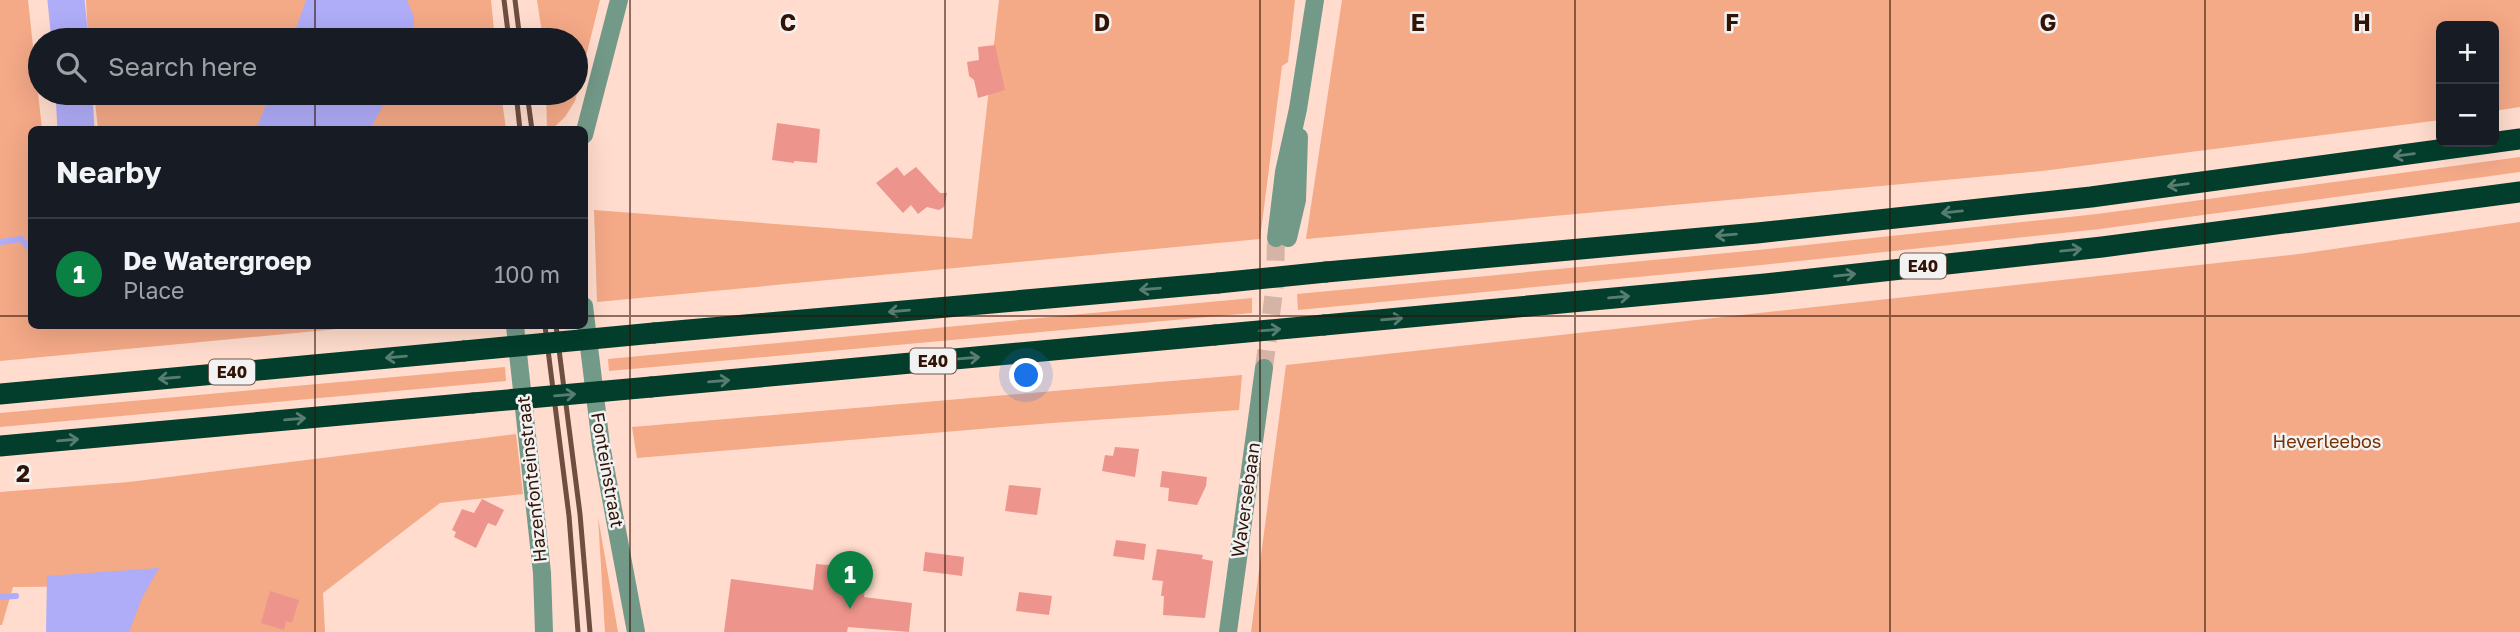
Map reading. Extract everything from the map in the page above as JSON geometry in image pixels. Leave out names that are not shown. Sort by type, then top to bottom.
[{"type":"highway","name":"E40","points":[[0,394],[1757,233],[2091,197],[2520,139]]},
{"type":"highway","name":"E40","points":[[0,446],[1765,284],[2102,247],[2520,192]]},
{"type":"street","points":[[586,126],[619,0]]},
{"type":"street","points":[[1282,238],[1297,200],[1300,173],[1298,108],[1315,0]]},
{"type":"street","name":"Hazenfonteinstraat","points":[[515,329],[542,573],[544,632]]},
{"type":"street","name":"Fonteinstraat","points":[[587,329],[601,445],[636,632]]},
{"type":"street","name":"Waversebaan","points":[[1228,632],[1264,368]]},
{"type":"green space","points":[[0,0],[28,0],[31,28],[28,28],[28,105],[39,105],[42,126],[28,126],[28,329],[337,329],[0,361]]},
{"type":"green space","points":[[86,0],[491,0],[494,28],[87,28]]},
{"type":"green space","points":[[537,0],[600,0],[588,48],[588,28],[541,28]]},
{"type":"green space","points":[[999,0],[1295,0],[1288,62],[1282,66],[1260,239],[597,302],[594,210],[972,239]]},
{"type":"green space","points":[[1342,0],[2520,0],[2520,107],[2499,110],[2499,21],[2436,21],[2436,121],[2042,171],[1306,239]]},
{"type":"green space","points":[[95,105],[503,105],[506,126],[98,126]]},
{"type":"green space","points":[[546,105],[572,105],[555,126],[547,126]]},
{"type":"green space","points":[[2520,157],[2520,172],[2100,229],[1298,310],[1297,294],[2097,214]]},
{"type":"green space","name":"Heverleebos","points":[[2520,222],[2520,632],[1251,632],[1286,365],[2299,254]]},
{"type":"green space","points":[[1252,298],[1252,313],[609,371],[608,359]]},
{"type":"green space","points":[[505,367],[506,381],[0,427],[0,413]]},
{"type":"green space","points":[[1242,375],[1239,410],[637,458],[632,427]]},
{"type":"green space","points":[[516,434],[523,494],[440,503],[323,593],[325,632],[125,632],[132,586],[13,587],[0,625],[0,492],[129,482]]},
{"type":"green space","points":[[598,517],[618,632],[605,632]]},
{"type":"shaded area","points":[[306,0],[407,0],[414,18],[414,28],[296,28]]},
{"type":"shaded area","points":[[266,105],[383,105],[372,126],[257,126]]},
{"type":"shaded area","points":[[159,568],[142,598],[129,632],[46,632],[47,576]]},
{"type":"building","points":[[995,45],[1005,90],[978,98],[974,80],[969,76],[967,62],[979,60],[978,47]]},
{"type":"building","points":[[777,123],[820,129],[817,163],[772,160]]},
{"type":"building","points":[[897,167],[904,176],[916,167],[940,193],[947,193],[944,207],[939,210],[927,207],[918,214],[911,205],[903,213],[876,183]]},
{"type":"building","points":[[1115,447],[1139,449],[1135,477],[1102,471],[1105,455],[1113,456]]},
{"type":"building","points":[[1162,471],[1207,477],[1197,505],[1168,501],[1169,488],[1160,487]]},
{"type":"building","points":[[1009,485],[1041,488],[1037,515],[1005,511]]},
{"type":"building","points":[[482,499],[504,510],[496,526],[488,523],[476,548],[454,537],[456,532],[452,530],[462,509],[474,513]]},
{"type":"building","points":[[1116,540],[1146,544],[1144,560],[1113,556]]},
{"type":"building","points":[[1157,549],[1203,555],[1202,559],[1213,561],[1205,618],[1163,615],[1163,581],[1152,580]]},
{"type":"building","points":[[925,552],[964,557],[962,576],[923,571]]},
{"type":"building","points":[[816,564],[868,568],[864,597],[912,603],[909,632],[848,627],[847,632],[724,632],[731,579],[813,590]]},
{"type":"building","points":[[270,591],[299,600],[292,623],[286,621],[284,630],[261,623]]},
{"type":"building","points":[[1019,592],[1052,596],[1049,615],[1016,611]]},
{"type":"waterway","points":[[66,0],[69,28]]},
{"type":"waterway","points":[[75,105],[76,126]]},
{"type":"waterway","points":[[0,242],[21,239],[28,247]]},
{"type":"waterway","points":[[0,597],[16,596]]},
{"type":"tunnel","points":[[1264,368],[1275,284],[1276,238]]},
{"type":"railway","points":[[504,0],[508,28]]},
{"type":"railway","points":[[515,0],[518,28]]},
{"type":"railway","points":[[517,105],[520,126]]},
{"type":"railway","points":[[529,105],[531,126]]},
{"type":"railway","points":[[545,329],[569,516],[578,632]]},
{"type":"railway","points":[[556,329],[580,514],[590,632]]},
{"type":"place","name":"De Watergroep","points":[[850,609]]}]
